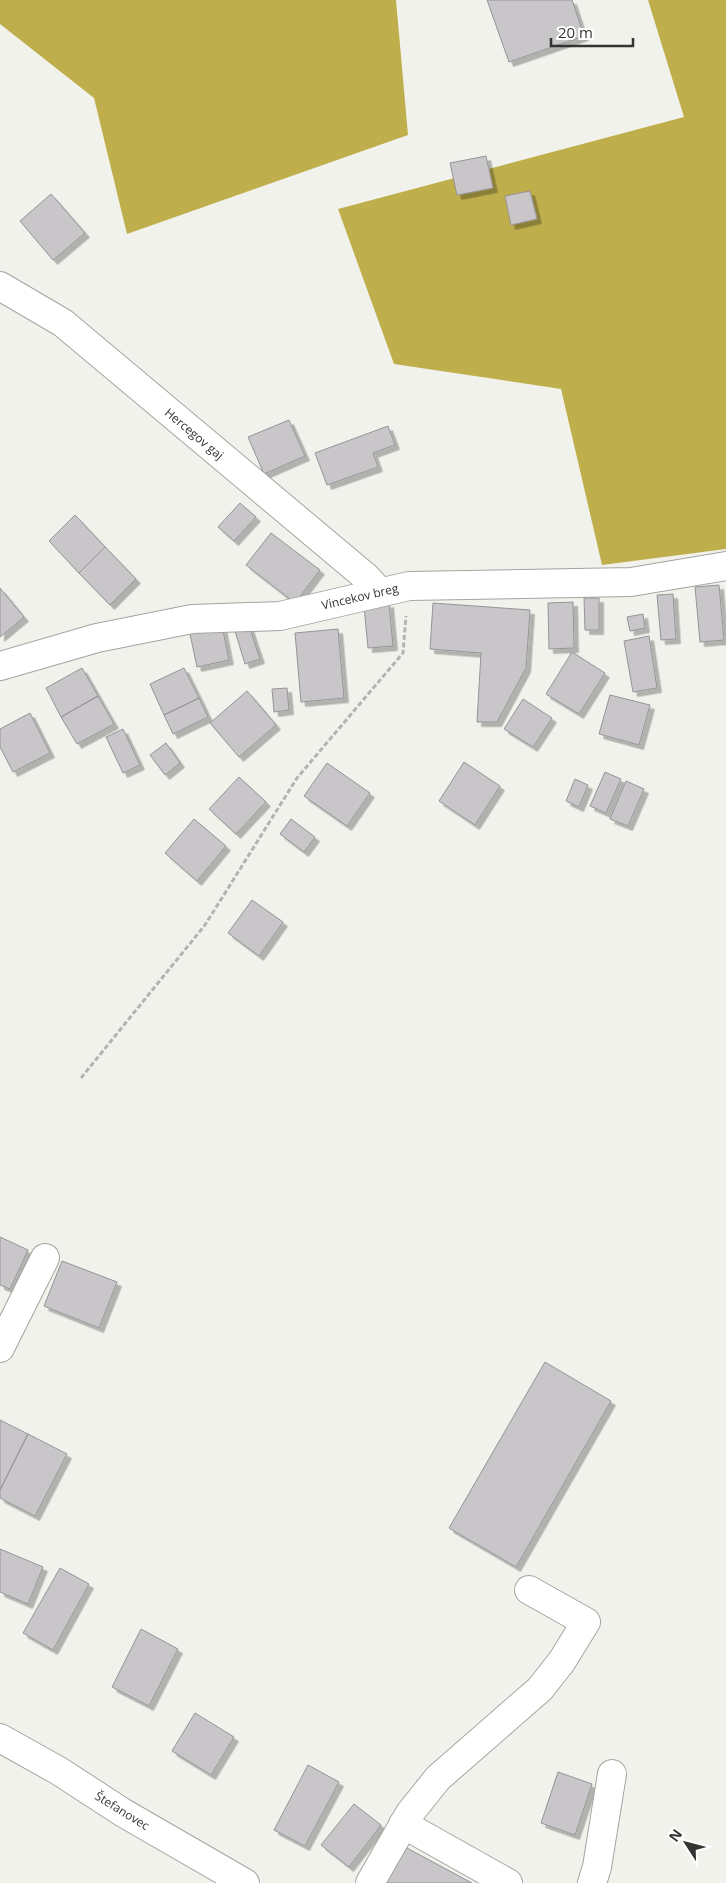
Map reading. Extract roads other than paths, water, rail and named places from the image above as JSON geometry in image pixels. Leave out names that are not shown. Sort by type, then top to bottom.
[{"type":"street","name":"Hercegov gaj","points":[[0,286],[63,323],[366,577],[380,592]]},
{"type":"street","name":"Vincekov breg","points":[[0,666],[97,638],[192,619],[280,616],[409,586],[631,582],[726,566]]},
{"type":"street","points":[[0,1348],[45,1258]]},
{"type":"street","points":[[370,1883],[403,1824],[438,1778],[540,1689],[562,1661],[586,1622],[529,1590]]},
{"type":"street","name":"Štefanovec","points":[[0,1738],[59,1771],[122,1812],[245,1883]]},
{"type":"street","points":[[592,1883],[597,1866],[612,1774]]},
{"type":"street","points":[[403,1824],[508,1883]]}]
